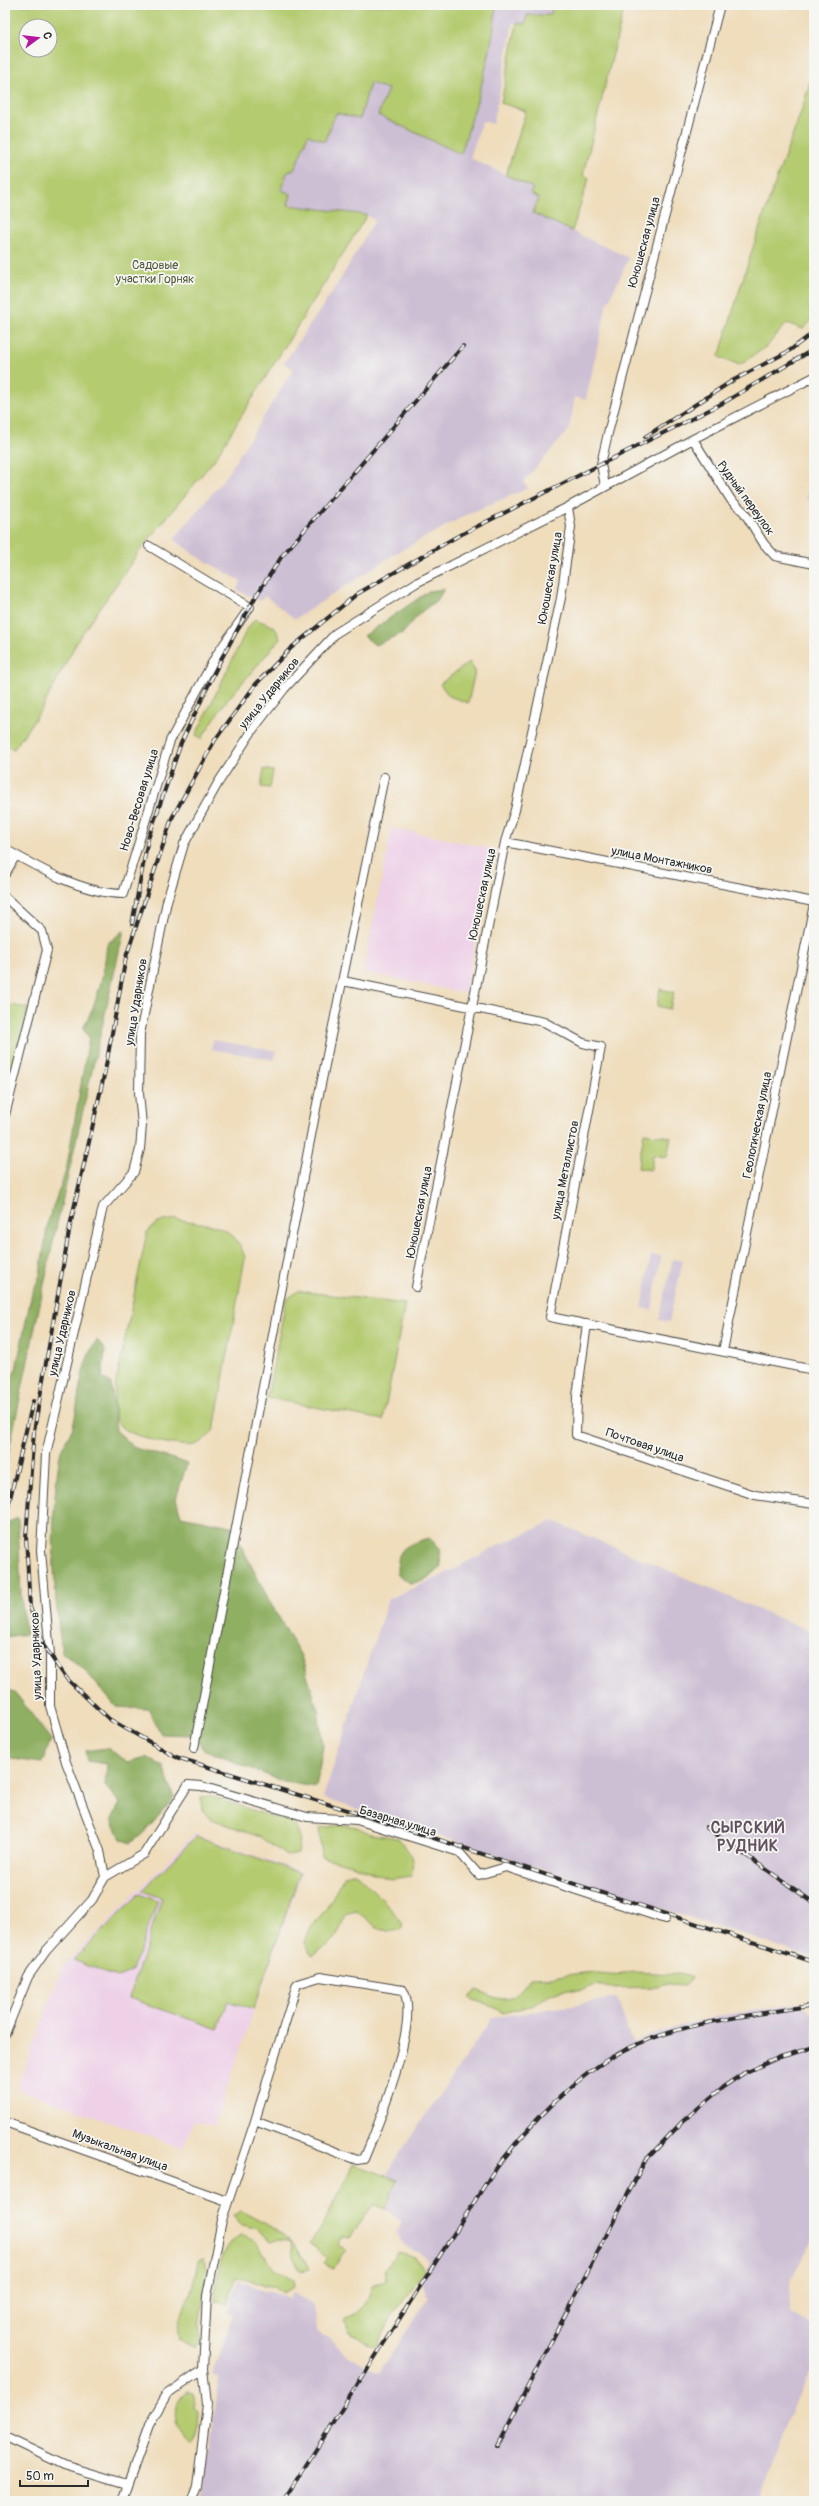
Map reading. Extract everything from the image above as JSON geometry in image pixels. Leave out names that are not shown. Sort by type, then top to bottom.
[{"type":"street","name":"Юношеская улица","points":[[605,486],[601,464],[608,432],[720,5]]},
{"type":"street","name":"Юношеская улица","points":[[315,656],[336,633],[416,582],[568,507],[693,439],[814,377]]},
{"type":"street","name":"Рудный переулок","points":[[693,439],[730,500],[744,512],[764,544],[775,556],[814,564]]},
{"type":"street","name":"Юношеская улица","points":[[416,1287],[505,842],[515,810],[561,598],[571,527],[568,507]]},
{"type":"street","name":"Ново-Весовая улица","points":[[5,850],[74,883],[106,894],[123,894],[170,741],[217,654],[250,606],[150,546]]},
{"type":"street","name":"улица Ударников","points":[[105,1877],[100,1851],[66,1762],[50,1706],[50,1655],[41,1551],[46,1454],[103,1206],[134,1172],[140,1150],[142,1125],[139,1093],[140,1034],[167,901],[184,844],[218,783],[254,728],[285,688],[315,656]]},
{"type":"street","points":[[194,1748],[384,777]]},
{"type":"street","name":"улица Монтажников","points":[[505,842],[814,903]]},
{"type":"street","points":[[5,874],[16,856]]},
{"type":"street","points":[[5,897],[42,931],[47,950],[5,1115]]},
{"type":"street","name":"Геологическая улица","points":[[723,1351],[814,903]]},
{"type":"street","points":[[343,981],[472,1007]]},
{"type":"street","name":"улица Металлистов","points":[[472,1007],[544,1022],[583,1043],[601,1047],[550,1316],[587,1324]]},
{"type":"street","points":[[587,1324],[814,1370]]},
{"type":"street","name":"Почтовая улица","points":[[587,1324],[577,1396],[576,1435],[755,1495],[814,1504]]},
{"type":"street","name":"Базарная улица","points":[[105,1877],[144,1854],[188,1785],[202,1786],[307,1817],[357,1820],[459,1852],[479,1875],[506,1868],[665,1919]]},
{"type":"street","points":[[5,2034],[28,1977],[46,1951],[92,1900],[105,1877]]},
{"type":"street","points":[[192,2501],[197,2487],[207,2404],[203,2369],[207,2296],[222,2220],[255,2122],[297,1984],[320,1977],[403,1990],[409,1999],[404,2043],[381,2119],[364,2159],[357,2160],[255,2122]]},
{"type":"street","name":"Музыкальная улица","points":[[5,2122],[228,2201]]},
{"type":"street","points":[[122,2501],[149,2425],[167,2394],[203,2369]]},
{"type":"street","points":[[5,2437],[64,2465],[127,2484]]},
{"type":"shaded area","points":[[496,5],[552,5],[551,15],[527,15],[525,25],[513,23],[493,124],[482,121],[470,158],[533,188],[539,198],[533,213],[629,258],[606,307],[586,400],[575,397],[569,430],[523,482],[528,488],[468,514],[398,552],[295,619],[265,596],[260,601],[237,590],[241,581],[196,556],[174,539],[224,479],[294,369],[284,363],[337,285],[375,220],[367,215],[288,205],[281,190],[287,173],[298,158],[309,135],[325,141],[336,113],[360,119],[369,83],[388,89],[378,115],[461,154],[482,81],[495,23]]},
{"type":"shaded area","points":[[814,474],[814,502],[807,500],[811,476]]},
{"type":"shaded area","points":[[392,828],[494,849],[465,993],[363,972]]},
{"type":"shaded area","points":[[213,1040],[276,1051],[274,1060],[211,1049]]},
{"type":"shaded area","points":[[651,1255],[661,1256],[652,1310],[642,1308]]},
{"type":"shaded area","points":[[673,1259],[683,1261],[669,1322],[659,1320]]},
{"type":"shaded area","points":[[553,1521],[814,1633],[814,1958],[323,1798],[388,1599],[441,1576],[497,1546]]},
{"type":"shaded area","points":[[194,1834],[302,1872],[214,2126],[195,2121],[183,2148],[17,2089],[62,1968]]},
{"type":"shaded area","points":[[617,1998],[632,2042],[680,2026],[724,2015],[771,2008],[799,2004],[814,2015],[814,2239],[790,2281],[790,2314],[814,2325],[814,2365],[785,2426],[760,2501],[198,2501],[205,2487],[203,2485],[220,2377],[212,2374],[233,2315],[227,2313],[238,2281],[289,2298],[292,2292],[314,2306],[317,2328],[322,2335],[328,2338],[344,2353],[379,2373],[429,2297],[419,2274],[429,2260],[405,2245],[396,2232],[402,2222],[385,2209],[397,2181],[386,2177],[401,2151],[492,2018]]},
{"type":"green space","name":"Садовые участки Горняк","points":[[5,5],[496,5],[487,61],[461,154],[378,115],[388,89],[370,83],[360,119],[336,113],[325,141],[308,135],[295,168],[287,173],[281,190],[291,194],[288,205],[367,215],[214,460],[141,549],[79,638],[41,710],[14,749],[5,746]]},
{"type":"green space","points":[[552,5],[625,5],[583,175],[589,178],[572,231],[533,213],[539,198],[530,194],[533,188],[506,175],[526,111],[501,103],[517,23],[525,24],[527,15],[551,15]]},
{"type":"green space","points":[[814,65],[814,318],[803,329],[787,323],[766,347],[740,365],[719,357],[738,294],[778,174],[801,112]]},
{"type":"green space","points":[[444,589],[438,599],[420,613],[403,633],[375,645],[364,636],[429,591]]},
{"type":"green space","points":[[255,619],[275,627],[280,639],[224,704],[201,739],[196,735],[247,629]]},
{"type":"green space","points":[[469,662],[475,671],[468,703],[449,696],[440,684]]},
{"type":"green space","points":[[264,769],[273,771],[270,788],[261,787]]},
{"type":"green space","points":[[124,930],[55,1233],[5,1469],[5,1389],[16,1369],[31,1297],[40,1275],[48,1221],[66,1171],[89,1038],[83,1028],[93,1008],[100,988],[107,944]]},
{"type":"green space","points":[[660,989],[674,992],[670,1009],[657,1006]]},
{"type":"green space","points":[[5,1004],[28,1008],[5,1102]]},
{"type":"green space","points":[[644,1133],[671,1137],[667,1157],[653,1155],[651,1170],[638,1168]]},
{"type":"green space","points":[[176,1219],[209,1224],[227,1231],[240,1246],[245,1258],[214,1430],[200,1443],[194,1445],[178,1445],[156,1441],[134,1434],[120,1426],[114,1413],[115,1388],[147,1232],[158,1222]]},
{"type":"green space","points":[[298,1291],[405,1304],[383,1420],[267,1398],[286,1300]]},
{"type":"green space","points":[[97,1340],[105,1350],[102,1378],[111,1383],[116,1430],[135,1448],[187,1463],[176,1499],[181,1516],[231,1526],[270,1602],[301,1656],[318,1710],[323,1746],[316,1787],[284,1782],[203,1749],[193,1735],[161,1734],[148,1709],[116,1707],[83,1668],[62,1653],[56,1604],[53,1529],[54,1504],[61,1451],[74,1422],[81,1380],[87,1359]]},
{"type":"green space","points":[[18,1518],[21,1597],[26,1634],[5,1637],[5,1539],[9,1522]]},
{"type":"green space","points":[[429,1538],[439,1547],[441,1568],[423,1581],[410,1583],[397,1574],[397,1565],[401,1552],[404,1548],[414,1543]]},
{"type":"green space","points":[[5,1686],[17,1695],[51,1740],[42,1763],[13,1759],[5,1753]]},
{"type":"green space","points":[[107,1748],[128,1762],[146,1757],[163,1766],[174,1798],[149,1827],[131,1843],[121,1839],[112,1819],[120,1803],[105,1786],[107,1764],[87,1761],[85,1751]]},
{"type":"green space","points":[[209,1796],[295,1824],[300,1837],[298,1854],[287,1856],[260,1837],[212,1819],[202,1810],[201,1797]]},
{"type":"green space","points":[[344,1825],[357,1827],[371,1834],[398,1838],[412,1860],[413,1865],[411,1876],[390,1879],[354,1866],[322,1857],[319,1828]]},
{"type":"green space","points":[[196,1836],[300,1873],[253,2010],[228,2001],[218,2029],[129,1998],[162,1898],[142,1891]]},
{"type":"green space","points":[[355,1872],[390,1907],[403,1925],[400,1930],[387,1931],[376,1926],[356,1911],[345,1914],[334,1939],[312,1955],[305,1943],[310,1928],[326,1909],[345,1875]]},
{"type":"green space","points":[[139,1894],[158,1901],[132,1971],[118,1977],[73,1960]]},
{"type":"green space","points":[[632,1972],[678,1974],[692,1977],[686,1985],[667,1984],[657,1987],[611,1988],[596,1985],[583,1990],[566,1990],[552,1994],[530,2006],[503,2013],[490,2005],[472,2000],[469,1997],[477,1990],[494,1997],[507,1999],[518,1993],[530,1978],[583,1973],[626,1974]]},
{"type":"green space","points":[[353,2164],[397,2180],[385,2209],[374,2205],[350,2237],[342,2236],[337,2244],[346,2250],[333,2269],[323,2263],[327,2258],[310,2243],[320,2230]]},
{"type":"green space","points":[[240,2211],[279,2232],[293,2244],[299,2251],[309,2269],[303,2271],[298,2269],[290,2242],[278,2239],[271,2241],[256,2229],[240,2224],[233,2216]]},
{"type":"green space","points":[[241,2235],[255,2241],[275,2271],[285,2273],[294,2280],[295,2287],[283,2293],[274,2287],[235,2277],[228,2303],[216,2301],[216,2284],[220,2264],[228,2246],[234,2239]]},
{"type":"green space","points":[[398,2253],[414,2257],[425,2270],[391,2317],[377,2345],[372,2347],[349,2331],[345,2318],[361,2310],[366,2302],[372,2285],[386,2281],[384,2269]]},
{"type":"green space","points":[[202,2259],[208,2269],[199,2326],[201,2338],[196,2349],[179,2340],[178,2327],[181,2315],[191,2292],[198,2261]]},
{"type":"green space","points":[[189,2392],[194,2393],[195,2406],[199,2410],[196,2439],[191,2445],[179,2430],[175,2412],[178,2399]]},
{"type":"railway","points":[[645,437],[732,381],[789,351],[814,332]]},
{"type":"railway","points":[[132,924],[148,839],[181,743],[219,663],[256,596],[282,556],[463,346]]},
{"type":"railway","points":[[814,349],[723,403],[456,537],[357,594],[291,648],[256,684],[215,740],[172,818],[126,957],[105,1071],[70,1226],[34,1431],[26,1537],[30,1607],[43,1645],[67,1679],[109,1719],[176,1757],[360,1814],[814,1962]]},
{"type":"railway","points":[[5,1520],[33,1401]]},
{"type":"railway","points":[[706,1827],[814,1903]]},
{"type":"railway","points":[[283,2501],[492,2174],[519,2139],[552,2104],[588,2073],[607,2060],[646,2040],[693,2026],[742,2016],[814,2005]]},
{"type":"railway","points":[[497,2446],[645,2161],[683,2121],[723,2087],[744,2073],[780,2057],[814,2047]]},
{"type":"district","name":"СЫРСКИЙ РУДНИК","points":[[748,1836]]}]
